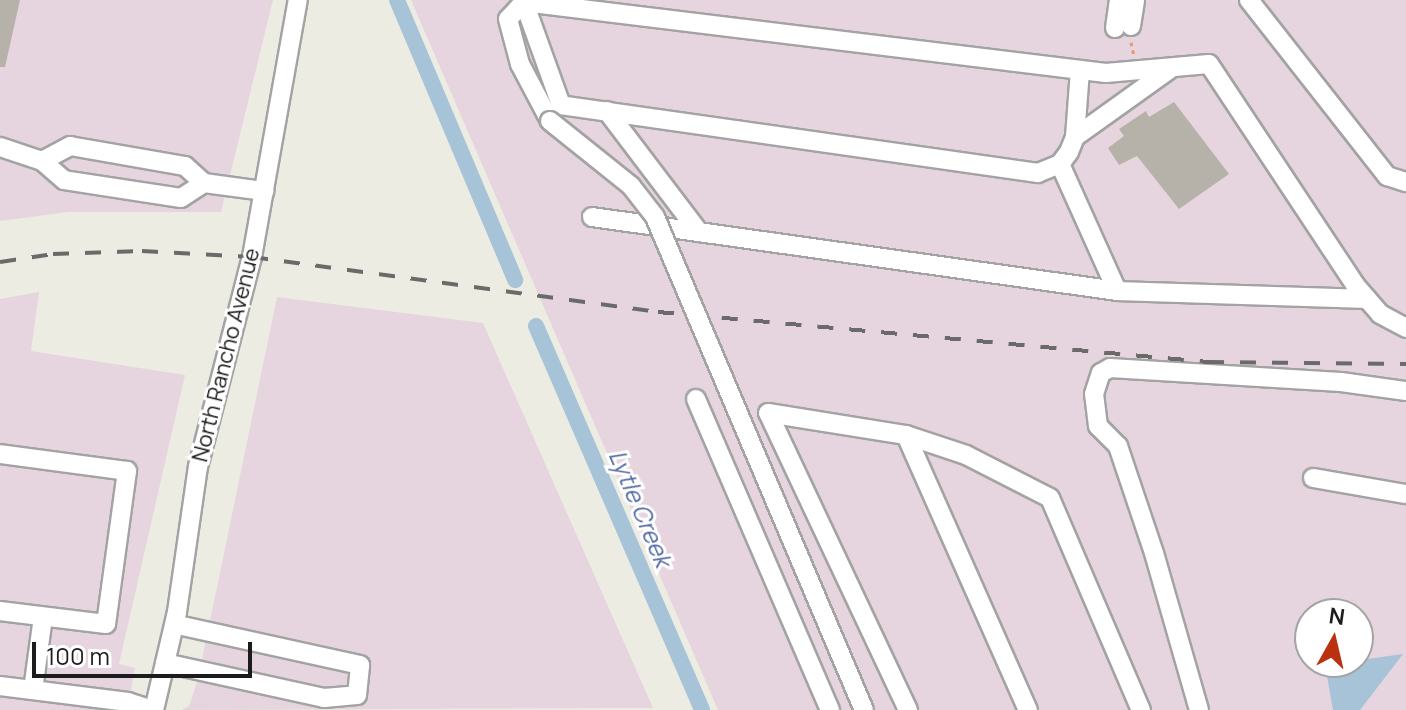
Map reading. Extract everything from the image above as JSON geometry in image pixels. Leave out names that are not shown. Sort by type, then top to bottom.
[{"type":"street","name":"North Rancho Avenue","points":[[160,703],[198,467],[252,257],[298,0]]},
{"type":"street","points":[[1119,0],[1123,27],[1135,0]]},
{"type":"street","points":[[1249,0],[1387,176],[1406,182]]},
{"type":"street","points":[[524,2],[561,105],[1038,173],[1060,164],[1075,137],[1080,70]]},
{"type":"street","points":[[524,2],[1106,73],[1209,64],[1367,299],[1380,314],[1406,328]]},
{"type":"street","points":[[524,2],[508,19],[520,64],[550,121],[631,186],[655,217],[864,710]]},
{"type":"street","points":[[1075,137],[1173,67]]},
{"type":"street","points":[[607,111],[699,232]]},
{"type":"street","points":[[42,161],[70,146],[185,166],[204,183],[264,191]]},
{"type":"street","points":[[0,147],[42,161],[64,180],[181,198],[204,183]]},
{"type":"street","points":[[1060,164],[1117,291]]},
{"type":"street","points":[[592,217],[855,257],[1117,291],[1367,299]]},
{"type":"street","points":[[1199,710],[1154,553],[1118,446],[1098,426],[1094,394],[1101,373],[1110,368],[1341,382],[1406,391]]},
{"type":"street","points":[[696,399],[830,710]]},
{"type":"street","points":[[908,710],[768,413],[906,435],[966,455],[1050,498],[1141,710]]},
{"type":"street","points":[[906,435],[1028,710]]},
{"type":"street","points":[[0,454],[127,471],[106,624],[0,611]]},
{"type":"street","points":[[1313,478],[1406,494]]},
{"type":"street","points":[[33,690],[43,617]]},
{"type":"street","points":[[165,663],[324,698],[357,695],[360,665],[174,624]]},
{"type":"street","points":[[0,686],[160,703]]},
{"type":"shaded area","points":[[0,0],[273,0],[221,212],[68,212],[0,221]]},
{"type":"shaded area","points":[[411,0],[1406,0],[1406,710],[718,710]]},
{"type":"shaded area","points":[[39,292],[31,351],[185,375],[119,664],[135,668],[127,710],[0,710],[0,299]]},
{"type":"shaded area","points":[[277,297],[483,323],[653,708],[182,710],[189,706],[198,679]]},
{"type":"water","points":[[1403,654],[1360,710],[1333,710],[1327,678],[1374,678],[1374,658]]},
{"type":"building","points":[[0,0],[20,0],[5,67],[0,67]]},
{"type":"building","points":[[1174,102],[1229,174],[1179,209],[1137,156],[1119,165],[1108,148],[1124,136],[1119,129],[1146,111],[1149,117]]},
{"type":"waterway","name":"Lytle Creek","points":[[397,0],[515,280]]},
{"type":"waterway","name":"Lytle Creek","points":[[536,326],[702,710]]},
{"type":"railway","points":[[0,262],[53,254],[142,251],[252,257],[658,312],[1208,362],[1406,364]]}]
